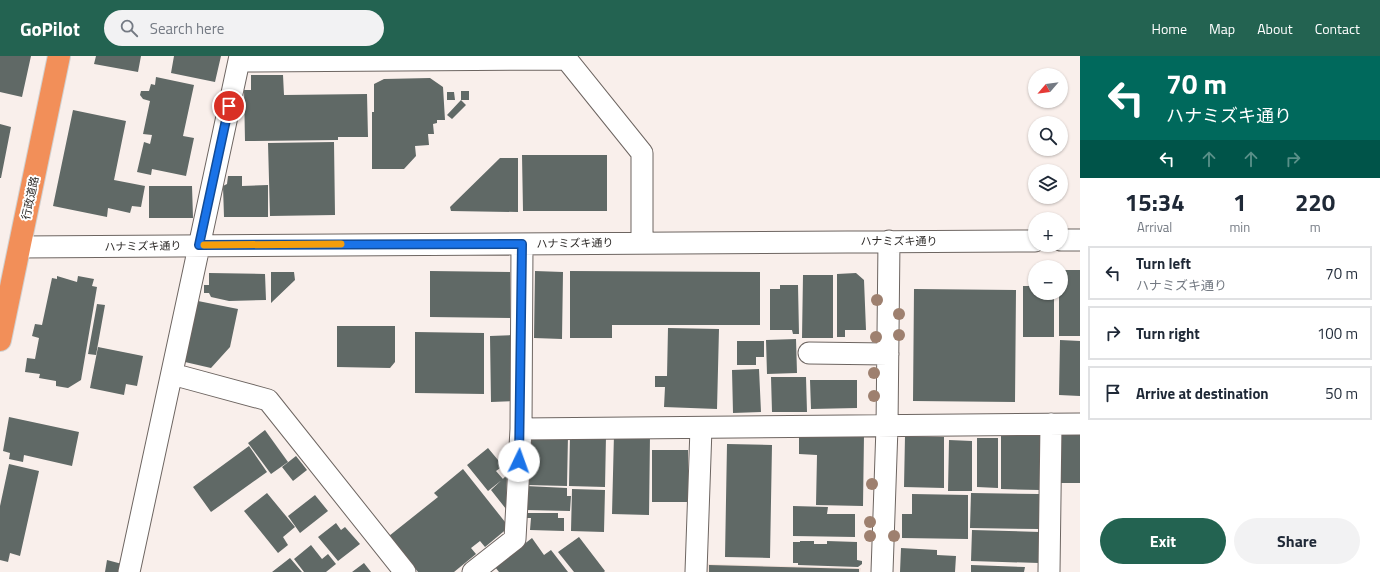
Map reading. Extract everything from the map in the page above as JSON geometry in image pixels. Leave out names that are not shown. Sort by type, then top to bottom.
[{"type":"highway","name":"行政道路","points":[[0,340],[59,56]]},
{"type":"street","points":[[129,572],[240,59],[565,58],[642,152],[642,243]]},
{"type":"street","name":"ハナミズキ通り","points":[[20,247],[1028,240]]},
{"type":"street","points":[[1068,240],[1080,240]]},
{"type":"street","points":[[882,572],[887,427],[889,241]]},
{"type":"street","points":[[473,572],[515,539],[521,429],[522,244]]},
{"type":"street","points":[[808,353],[888,354]]},
{"type":"street","points":[[172,374],[268,400],[405,572]]},
{"type":"street","points":[[1049,572],[1051,424]]},
{"type":"street","points":[[521,429],[887,427],[1080,424]]},
{"type":"street","points":[[696,572],[701,428]]},
{"type":"shaded area","points":[[707,564],[861,568],[860,572],[707,572]]},
{"type":"building","points":[[0,56],[31,56],[22,97],[0,92]]},
{"type":"building","points":[[96,56],[141,56],[138,72],[94,64]]},
{"type":"building","points":[[174,56],[221,56],[215,82],[171,73]]},
{"type":"building","points":[[251,75],[283,75],[284,95],[367,94],[368,137],[338,137],[338,140],[245,141],[244,90],[251,90]]},
{"type":"building","points":[[156,77],[194,85],[183,136],[194,138],[186,176],[152,169],[151,175],[137,172],[144,142],[150,144],[152,135],[143,134],[150,101],[143,99],[140,95],[141,91],[149,91],[151,84],[155,85]]},
{"type":"building","points":[[430,78],[443,87],[445,120],[437,120],[437,123],[433,124],[434,134],[428,134],[429,145],[415,146],[416,156],[404,169],[372,169],[372,112],[374,112],[374,84],[384,79]]},
{"type":"building","points":[[461,91],[469,91],[469,100],[461,100]]},
{"type":"building","points":[[447,92],[454,92],[455,100],[447,100]]},
{"type":"building","points":[[461,100],[466,105],[452,119],[447,115]]},
{"type":"building","points":[[73,110],[126,121],[114,180],[145,186],[141,207],[132,206],[130,213],[108,208],[107,217],[53,206]]},
{"type":"building","points":[[0,124],[11,127],[1,178],[0,178]]},
{"type":"building","points":[[334,142],[335,215],[270,216],[268,143]]},
{"type":"building","points":[[522,155],[607,155],[607,211],[523,211]]},
{"type":"building","points":[[500,158],[518,158],[518,212],[451,211],[450,207]]},
{"type":"building","points":[[228,176],[242,176],[242,186],[268,185],[268,217],[224,217],[223,186],[227,184]]},
{"type":"building","points":[[149,186],[192,186],[193,218],[149,218]]},
{"type":"building","points":[[1068,270],[1080,270],[1080,336],[1059,336],[1059,300],[1068,300]]},
{"type":"building","points":[[430,271],[510,272],[510,318],[430,317]]},
{"type":"building","points":[[535,271],[563,272],[562,339],[534,338]]},
{"type":"building","points":[[570,271],[760,272],[760,325],[612,325],[612,338],[570,338]]},
{"type":"building","points":[[271,272],[294,272],[295,280],[271,303]]},
{"type":"building","points":[[209,273],[265,274],[266,300],[229,301],[211,297],[209,293],[204,293],[204,285],[209,285]]},
{"type":"building","points":[[856,273],[864,280],[866,330],[845,330],[845,337],[837,337],[837,274]]},
{"type":"building","points":[[803,275],[833,275],[833,338],[802,338]]},
{"type":"building","points":[[57,276],[77,282],[78,276],[94,279],[92,286],[97,287],[81,380],[68,388],[56,386],[56,381],[39,378],[40,374],[25,372],[27,358],[35,359],[39,338],[32,336],[35,324],[42,325],[52,278],[57,279]]},
{"type":"building","points":[[780,285],[798,285],[799,334],[793,334],[792,330],[770,330],[770,289],[780,289]]},
{"type":"building","points":[[1023,286],[1028,286],[1028,300],[1054,300],[1054,337],[1023,337]]},
{"type":"building","points":[[914,289],[1016,290],[1015,402],[913,401]]},
{"type":"building","points":[[198,301],[238,309],[230,347],[211,368],[185,362]]},
{"type":"building","points":[[97,304],[105,305],[96,355],[88,354]]},
{"type":"building","points":[[337,326],[395,326],[395,362],[390,368],[337,367]]},
{"type":"building","points":[[668,328],[719,329],[717,409],[664,407],[665,387],[655,387],[655,376],[667,376]]},
{"type":"building","points":[[415,332],[484,333],[484,394],[415,393]]},
{"type":"building","points":[[513,335],[515,401],[491,402],[490,336]]},
{"type":"building","points":[[796,339],[797,373],[767,374],[766,340]]},
{"type":"building","points":[[1060,340],[1080,341],[1080,396],[1059,395]]},
{"type":"building","points":[[737,341],[764,341],[764,357],[756,357],[756,365],[737,365]]},
{"type":"building","points":[[98,347],[143,356],[137,386],[126,384],[124,395],[90,388]]},
{"type":"building","points":[[759,369],[761,412],[733,413],[732,370]]},
{"type":"building","points":[[771,377],[806,377],[807,412],[772,412]]},
{"type":"building","points":[[810,380],[857,380],[857,408],[811,409]]},
{"type":"building","points":[[9,417],[79,432],[72,466],[24,455],[23,462],[9,459],[10,453],[3,451]]},
{"type":"building","points":[[265,430],[288,462],[271,474],[248,443]]},
{"type":"building","points":[[614,434],[650,435],[649,515],[612,514]]},
{"type":"building","points":[[799,434],[864,435],[863,506],[816,505],[817,455],[799,454]]},
{"type":"building","points":[[1061,434],[1080,434],[1080,483],[1060,483]]},
{"type":"building","points":[[528,435],[568,435],[567,486],[527,485]]},
{"type":"building","points":[[570,435],[606,436],[605,487],[569,486]]},
{"type":"building","points":[[1040,435],[1040,490],[1001,489],[1001,436]]},
{"type":"building","points":[[905,436],[944,437],[944,488],[904,487]]},
{"type":"building","points":[[977,438],[998,438],[998,488],[977,487]]},
{"type":"building","points":[[949,440],[972,441],[972,491],[948,491]]},
{"type":"building","points":[[727,444],[772,445],[770,558],[725,557]]},
{"type":"building","points":[[249,446],[267,472],[211,512],[193,487]]},
{"type":"building","points":[[488,448],[503,466],[496,471],[503,479],[488,491],[467,465]]},
{"type":"building","points":[[652,450],[688,450],[688,502],[652,502]]},
{"type":"building","points":[[296,456],[307,470],[293,481],[282,467]]},
{"type":"building","points":[[9,464],[39,471],[20,556],[10,553],[8,562],[0,560],[0,506]]},
{"type":"building","points":[[463,469],[509,527],[485,547],[480,541],[471,548],[476,554],[454,572],[418,572],[389,536],[438,497],[434,493]]},
{"type":"building","points":[[507,475],[506,509],[491,490]]},
{"type":"building","points":[[526,486],[567,488],[567,496],[571,496],[570,511],[526,510]]},
{"type":"building","points":[[572,489],[605,490],[604,532],[571,531]]},
{"type":"building","points":[[267,493],[295,527],[283,537],[288,545],[278,553],[244,511]]},
{"type":"building","points":[[971,493],[1039,494],[1039,529],[970,528]]},
{"type":"building","points":[[912,494],[968,495],[968,539],[902,538],[902,514],[912,514]]},
{"type":"building","points":[[315,495],[328,511],[300,533],[288,516]]},
{"type":"building","points":[[793,506],[828,507],[827,514],[855,514],[855,537],[793,536]]},
{"type":"building","points":[[527,513],[558,513],[558,518],[564,518],[564,531],[530,530],[531,518],[527,518]]},
{"type":"building","points":[[336,523],[341,530],[345,527],[360,544],[338,561],[318,537]]},
{"type":"building","points":[[972,530],[1040,532],[1039,563],[971,561]]},
{"type":"building","points":[[579,537],[605,571],[604,572],[574,572],[558,552]]},
{"type":"building","points":[[532,538],[544,555],[551,550],[568,572],[499,572],[495,567]]},
{"type":"building","points":[[814,541],[814,544],[827,544],[827,541],[857,542],[857,560],[862,561],[862,564],[858,567],[798,565],[798,563],[793,563],[793,542]]},
{"type":"building","points":[[311,545],[322,559],[328,554],[336,564],[326,572],[304,572],[294,559]]},
{"type":"building","points":[[901,548],[937,550],[937,555],[956,556],[955,572],[900,572]]},
{"type":"building","points":[[290,558],[302,572],[272,572]]},
{"type":"building","points":[[107,560],[122,564],[120,572],[105,572]]},
{"type":"building","points":[[364,563],[371,572],[352,572]]},
{"type":"building","points":[[709,565],[859,569],[859,572],[709,572]]},
{"type":"building","points":[[971,565],[1025,567],[1024,572],[971,572]]},
{"type":"slow traffic","points":[[204,245],[341,244]]},
{"type":"route","points":[[229,106],[199,245],[522,244],[521,429],[519,461]]}]
